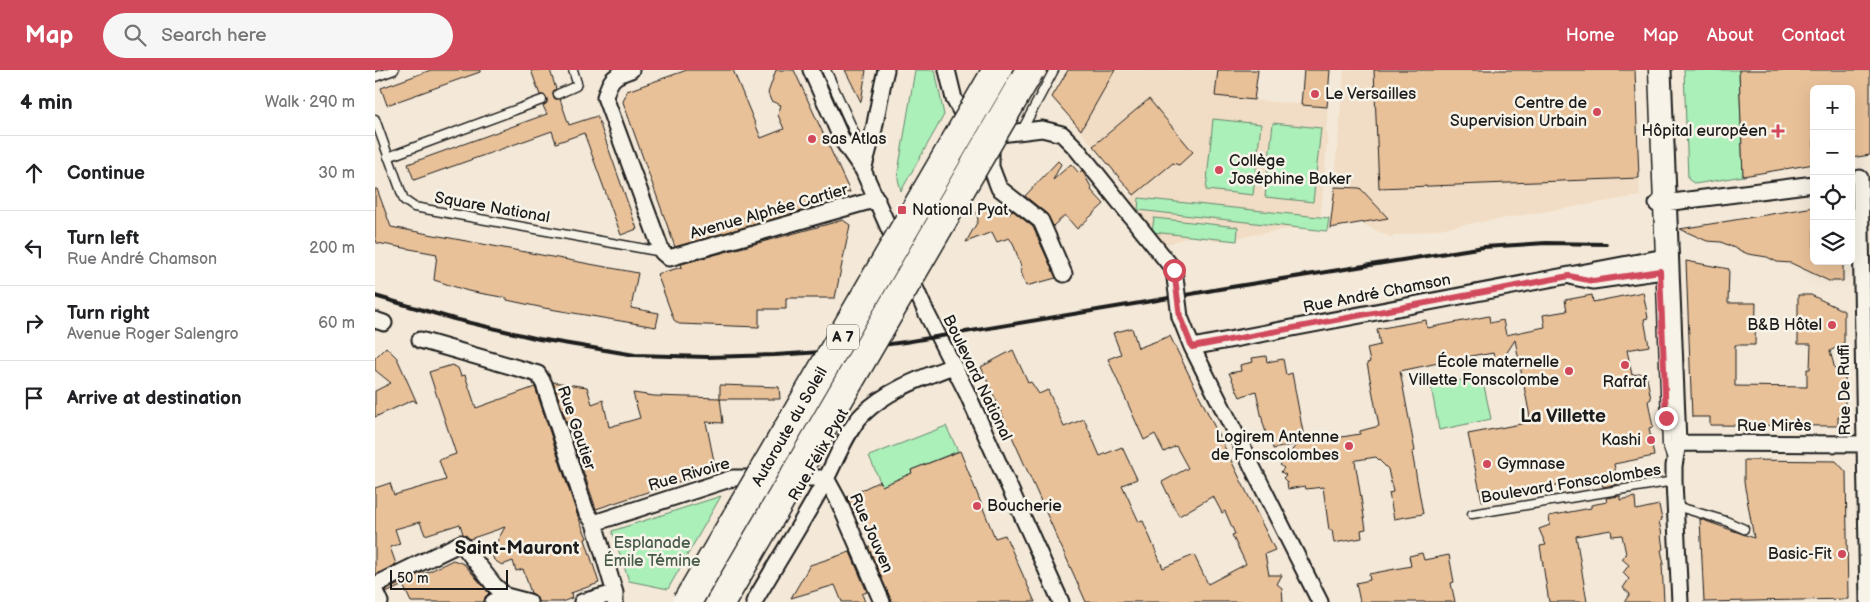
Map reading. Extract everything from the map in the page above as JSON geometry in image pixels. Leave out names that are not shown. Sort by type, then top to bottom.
[{"type":"highway","name":"Autoroute du Soleil","points":[[687,602],[997,70]]},
{"type":"highway","name":"Autoroute du Soleil","points":[[721,602],[1030,70]]},
{"type":"street","points":[[631,70],[617,75],[609,83],[605,97],[666,255]]},
{"type":"street","name":"Boulevard National","points":[[811,70],[842,140],[863,170],[877,199],[925,310],[967,393],[1061,602]]},
{"type":"street","points":[[863,170],[874,129],[886,70]]},
{"type":"street","points":[[947,70],[954,99],[967,122],[992,135],[1042,129],[1062,134],[1076,148],[1174,270],[1180,317],[1192,347],[1320,602]]},
{"type":"street","points":[[1663,70],[1665,264],[1678,443],[1674,473],[1681,602]]},
{"type":"street","points":[[992,135],[991,168],[999,188],[1041,221],[1064,274]]},
{"type":"street","name":"Rue De Ruffi","points":[[1860,177],[1867,444],[1868,602]]},
{"type":"street","points":[[1663,204],[1810,185]]},
{"type":"street","name":"Avenue Alphée Cartier","points":[[666,255],[877,199]]},
{"type":"street","name":"Rue André Chamson","points":[[1192,347],[1569,276],[1593,281],[1665,264]]},
{"type":"street","name":"Rue Gautier","points":[[419,340],[538,374],[544,384],[586,511],[595,522],[615,597]]},
{"type":"street","name":"Rue Félix Pyat","points":[[754,602],[826,478],[855,423],[862,414],[887,395],[953,366]]},
{"type":"street","name":"Rue Mirès","points":[[1678,443],[1867,444]]},
{"type":"street","name":"Rue Rivoire","points":[[595,522],[733,478],[826,478]]},
{"type":"street","name":"Rue Jouven","points":[[826,478],[838,500],[883,602]]},
{"type":"street","points":[[375,585],[461,543],[495,585],[500,599],[529,602]]},
{"type":"street","points":[[375,591],[380,602]]},
{"type":"street","points":[[582,602],[615,597]]},
{"type":"lane","points":[[375,77],[394,70]]},
{"type":"lane","points":[[558,94],[576,86],[577,83],[573,70]]},
{"type":"lane","name":"Boulevard National","points":[[826,70],[855,134],[863,170]]},
{"type":"lane","points":[[1021,132],[1054,70]]},
{"type":"lane","points":[[1653,70],[1663,204]]},
{"type":"lane","points":[[388,157],[541,100]]},
{"type":"lane","name":"Square National","points":[[375,119],[404,200],[413,207],[666,255]]},
{"type":"lane","points":[[1665,264],[1667,445],[1674,473]]},
{"type":"lane","name":"Boulevard Fonscolombes","points":[[1472,514],[1674,473]]},
{"type":"lane","points":[[1676,506],[1744,529]]},
{"type":"shaded area","name":"Collège Joséphine Baker","points":[[1068,70],[1258,70],[1255,100],[1328,107],[1326,132],[1328,132],[1320,224],[1212,242],[1207,230],[1161,247],[1125,203],[1134,195],[1052,98]]},
{"type":"shaded area","points":[[1344,70],[1635,70],[1640,196],[1390,237],[1361,223],[1330,228]]},
{"type":"green space","points":[[915,70],[935,70],[944,115],[901,191],[898,179],[899,166]]},
{"type":"green space","points":[[1684,70],[1739,70],[1743,176],[1695,184],[1688,179]]},
{"type":"green space","points":[[1213,119],[1261,124],[1253,195],[1206,190]]},
{"type":"green space","points":[[1273,123],[1321,128],[1313,202],[1265,197]]},
{"type":"green space","points":[[1139,198],[1329,218],[1327,231],[1138,210]]},
{"type":"green space","points":[[1154,218],[1238,227],[1237,241],[1152,232]]},
{"type":"green space","points":[[1482,376],[1491,419],[1439,430],[1431,386]]},
{"type":"green space","points":[[946,426],[958,451],[911,470],[912,473],[882,486],[869,456]]},
{"type":"green space","name":"Esplanade Émile Témine","points":[[721,496],[668,589],[629,581],[612,531]]},
{"type":"building","points":[[431,70],[480,70],[480,72],[387,105],[381,88]]},
{"type":"building","points":[[531,70],[550,70],[556,89],[553,91],[553,96],[555,99],[560,99],[569,125],[597,116],[637,229],[621,235],[584,133],[556,143],[552,131],[414,180],[408,164],[547,114],[543,106],[547,103],[547,99],[545,95],[540,95]]},
{"type":"building","points":[[687,70],[733,70],[761,138],[784,129],[778,115],[781,105],[771,101],[768,93],[776,70],[794,70],[850,192],[811,204],[812,208],[675,247],[623,102],[627,91]]},
{"type":"building","points":[[845,70],[866,70],[861,102]]},
{"type":"building","points":[[1068,70],[1115,70],[1081,130],[1052,97]]},
{"type":"building","points":[[1218,70],[1258,70],[1254,100],[1215,96]]},
{"type":"building","name":"Le Versailles","points":[[1304,70],[1330,70],[1327,107],[1301,105]]},
{"type":"building","points":[[1374,70],[1635,70],[1639,178],[1379,188]]},
{"type":"building","name":"Hôpital européen","points":[[1739,70],[1870,70],[1870,155],[1855,157],[1855,85],[1810,85],[1810,165],[1743,176]]},
{"type":"building","points":[[1149,99],[1193,152],[1179,165],[1173,163],[1134,195],[1093,146]]},
{"type":"building","points":[[1058,161],[1061,164],[1053,180],[1071,164],[1079,173],[1082,170],[1091,190],[1104,204],[1077,229],[1065,215],[1053,226],[1047,214],[1025,196]]},
{"type":"building","points":[[1335,187],[1360,188],[1388,218],[1330,228]]},
{"type":"building","points":[[375,189],[377,189],[391,227],[638,273],[631,308],[659,313],[656,327],[544,308],[507,300],[507,298],[468,291],[434,280],[437,254],[377,243],[375,237]]},
{"type":"building","points":[[1004,204],[1008,215],[1012,210],[1033,227],[1056,278],[1026,286],[1013,243],[1009,238],[997,242],[992,232],[966,242],[978,221],[977,212]]},
{"type":"building","points":[[1810,208],[1810,265],[1843,265],[1843,281],[1829,281],[1791,263],[1777,262],[1767,257],[1748,254],[1721,242],[1707,241],[1680,229]]},
{"type":"building","points":[[843,220],[850,225],[835,298],[786,298],[786,309],[759,309],[759,327],[679,324],[674,320],[657,274],[682,267],[681,264]]},
{"type":"building","points":[[1686,261],[1729,269],[1728,303],[1756,303],[1755,345],[1735,345],[1735,386],[1807,387],[1807,369],[1810,369],[1811,344],[1798,344],[1798,295],[1811,295],[1844,311],[1844,343],[1830,351],[1835,369],[1845,369],[1845,417],[1838,417],[1838,426],[1710,425],[1710,417],[1692,417]]},
{"type":"building","points":[[1643,292],[1648,318],[1644,319],[1649,346],[1627,350],[1632,375],[1646,373],[1651,399],[1648,401],[1653,427],[1649,428],[1654,456],[1614,464],[1618,484],[1603,487],[1601,477],[1482,501],[1468,434],[1531,422],[1515,340],[1497,368],[1493,353],[1400,371],[1415,451],[1412,452],[1423,514],[1394,519],[1389,493],[1393,492],[1388,469],[1376,457],[1357,460],[1355,461],[1366,529],[1361,530],[1362,538],[1334,543],[1332,530],[1329,530],[1323,487],[1306,489],[1305,486],[1288,489],[1287,482],[1283,478],[1286,475],[1281,472],[1284,468],[1280,465],[1297,444],[1273,449],[1271,435],[1267,436],[1263,423],[1256,391],[1240,397],[1229,373],[1241,371],[1240,365],[1253,362],[1252,358],[1266,356],[1267,362],[1283,359],[1286,375],[1292,373],[1305,443],[1360,434],[1360,431],[1379,426],[1367,363],[1370,362],[1367,348],[1380,345],[1377,329],[1426,320],[1427,328],[1489,316],[1490,323],[1503,320],[1506,335],[1545,327],[1543,315],[1567,311],[1565,300],[1592,295],[1593,302]]},
{"type":"building","points":[[1132,328],[1138,348],[1170,336],[1275,550],[1265,554],[1269,575],[1282,575],[1277,584],[1282,588],[1283,602],[1086,602],[981,367],[1013,350],[1028,383],[1031,382],[1039,394],[1048,390],[1064,427],[1084,419],[1100,456],[1122,447],[1137,479],[1122,485],[1139,522],[1143,521],[1163,568],[1194,555],[1208,584],[1246,564],[1232,535],[1235,534],[1225,511],[1222,513],[1213,496],[1179,516],[1175,509],[1162,482],[1188,468],[1176,446],[1164,452],[1155,434],[1144,440],[1108,359],[1121,354],[1113,333]]},
{"type":"building","points":[[386,347],[397,358],[417,403],[413,400],[375,417],[375,391],[391,383],[375,370],[375,358]]},
{"type":"building","points":[[452,365],[458,368],[461,376],[465,375],[476,408],[535,387],[577,514],[587,538],[585,539],[599,583],[571,593],[572,598],[562,602],[538,602],[536,596],[531,593],[523,569],[516,571],[513,561],[502,565],[494,560],[491,552],[505,527],[470,539],[463,534],[460,524],[425,535],[420,522],[395,529],[400,544],[390,547],[396,564],[375,575],[375,488],[390,483],[394,495],[446,480],[439,460],[456,454],[429,372]]},
{"type":"building","points":[[553,382],[587,387],[592,404],[603,400],[609,427],[640,418],[633,393],[654,396],[720,398],[723,423],[706,422],[715,466],[687,479],[596,509]]},
{"type":"building","points":[[720,385],[779,387],[780,399],[720,399]]},
{"type":"building","points":[[960,451],[995,538],[1005,535],[1035,602],[892,602],[868,547],[873,545],[858,512],[854,513],[847,497],[880,481],[882,486],[912,473],[911,470]]},
{"type":"building","points":[[1744,460],[1836,461],[1846,472],[1848,599],[1704,602],[1700,519],[1754,538],[1744,482]]},
{"type":"building","points":[[1620,496],[1620,500],[1635,497],[1636,510],[1659,505],[1662,520],[1659,521],[1664,564],[1662,564],[1664,602],[1624,602],[1630,594],[1623,588],[1629,579],[1623,573],[1629,565],[1622,559],[1626,554],[1622,535],[1612,536],[1611,530],[1576,536],[1587,602],[1549,602],[1540,546],[1546,545],[1539,529],[1550,525],[1549,516],[1591,508],[1591,505],[1607,502],[1606,498]]},
{"type":"building","points":[[850,552],[867,592],[862,594],[865,602],[842,602],[835,585],[791,598],[810,565]]},
{"type":"building","points":[[1422,553],[1424,560],[1449,555],[1454,582],[1451,583],[1455,602],[1360,602],[1356,583],[1370,580],[1369,574],[1411,566],[1409,556]]},
{"type":"building","points":[[453,560],[464,564],[489,593],[485,597],[484,602],[411,602],[403,585],[386,593],[385,591],[423,572],[424,574]]},
{"type":"railway","points":[[375,296],[454,319],[539,339],[635,355],[707,357],[775,355],[837,351],[905,342],[1484,247],[1546,243],[1606,244]]},
{"type":"place","name":"Le Versailles","points":[[1315,94]]},
{"type":"place","name":"Centre de Supervision Urbain","points":[[1597,112]]},
{"type":"place","name":"Hôpital européen","points":[[1778,131]]},
{"type":"place","name":"sas Atlas","points":[[812,139]]},
{"type":"place","name":"Collège Joséphine Baker","points":[[1219,170]]},
{"type":"place","name":"National Pyat","points":[[902,210]]},
{"type":"place","name":"B&B Hôtel","points":[[1832,325]]},
{"type":"place","name":"Rafraf","points":[[1625,365]]},
{"type":"place","name":"École maternelle Villette Fonscolombe","points":[[1569,371]]},
{"type":"place","name":"Kashi","points":[[1651,440]]},
{"type":"place","name":"Logirem Antenne de Fonscolombes","points":[[1349,446]]},
{"type":"place","name":"Gymnase","points":[[1487,464]]},
{"type":"place","name":"Boucherie","points":[[977,506]]},
{"type":"place","name":"Basic-Fit","points":[[1842,554]]},
{"type":"district","name":"La Villette","points":[[1563,416]]},
{"type":"district","name":"Saint-Mauront","points":[[517,548]]},
{"type":"route","points":[[1174,270],[1180,317],[1192,347],[1569,276],[1593,281],[1660,271],[1666,418]]}]
